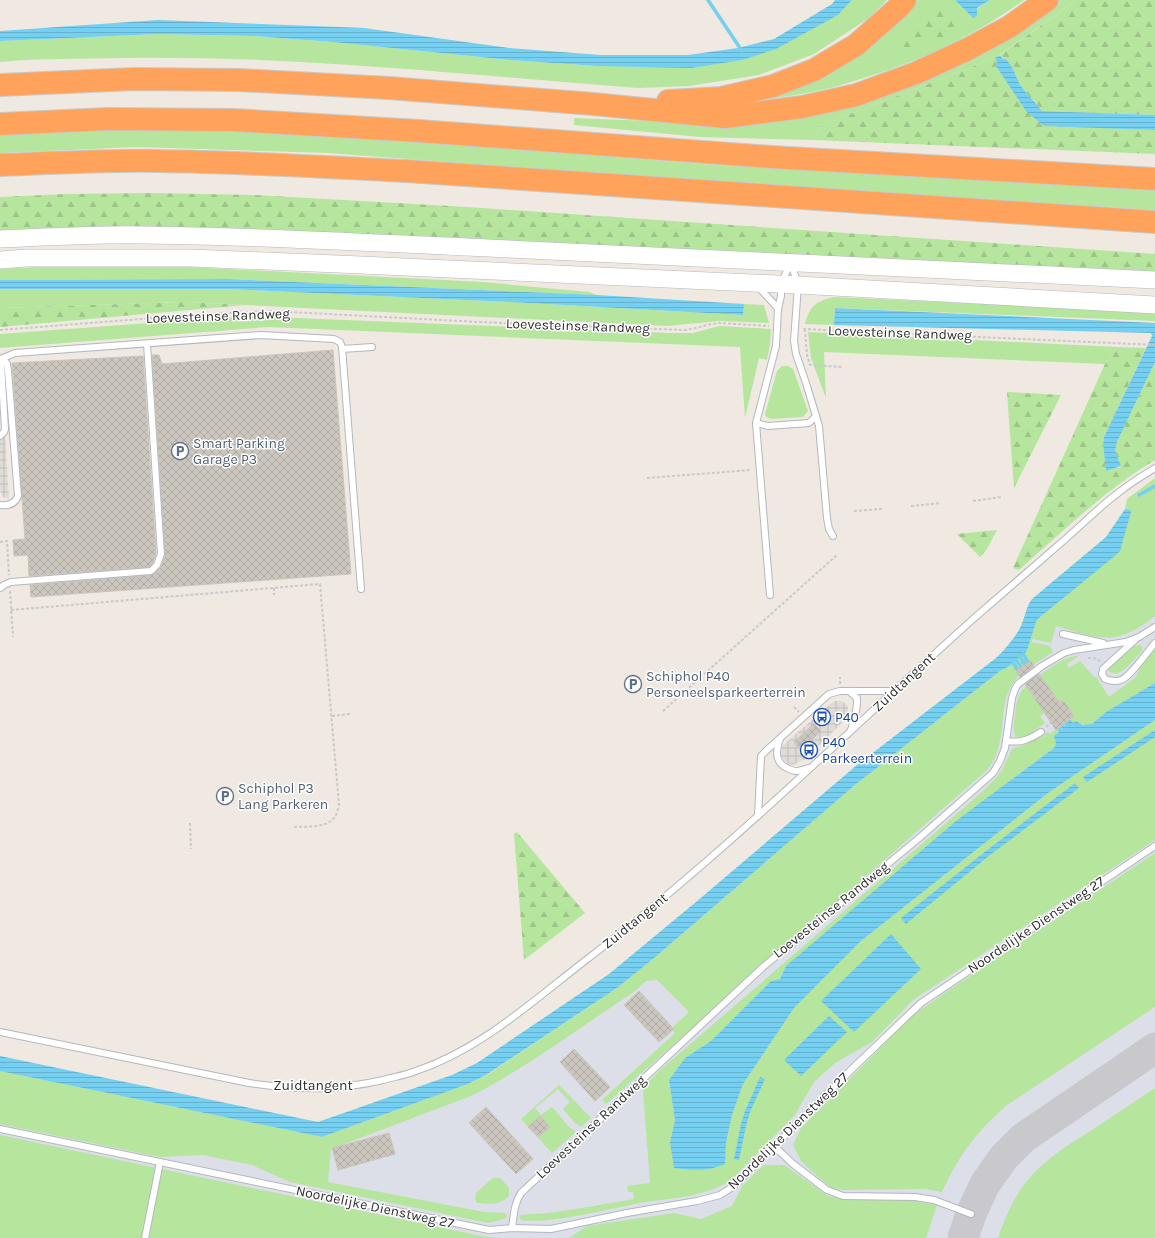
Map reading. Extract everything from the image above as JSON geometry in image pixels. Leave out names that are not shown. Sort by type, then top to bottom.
[{"type":"highway","points":[[593,104],[721,98],[773,86],[814,70],[856,45],[905,0]]},
{"type":"highway","points":[[0,85],[134,79],[239,80],[389,88],[593,104],[725,117],[802,107],[856,95],[916,73],[966,50],[1009,27],[1048,0]]},
{"type":"highway","points":[[0,124],[108,119],[233,120],[420,130],[771,157],[1155,179]]},
{"type":"highway","points":[[0,165],[157,161],[282,164],[414,171],[1155,222]]},
{"type":"street","points":[[0,239],[143,235],[190,236],[790,262],[1155,280]]},
{"type":"street","points":[[0,260],[26,258],[191,258],[361,264],[755,283],[1155,305]]},
{"type":"lane","points":[[790,262],[790,285],[796,354],[819,426],[828,518],[833,536]]},
{"type":"lane","points":[[770,595],[756,423],[776,346],[778,309],[781,296],[790,285],[790,262]]},
{"type":"lane","points":[[755,283],[778,309]]},
{"type":"lane","points":[[2,359],[15,353],[261,335],[334,339],[340,342],[342,349],[361,589]]},
{"type":"lane","points":[[0,588],[11,582],[151,571],[157,565],[161,554],[146,344]]},
{"type":"lane","points":[[342,349],[372,347]]},
{"type":"lane","points":[[0,506],[12,504],[18,496],[7,364],[2,359]]},
{"type":"lane","points":[[0,436],[4,432],[5,428],[1,364],[2,359]]},
{"type":"lane","points":[[5,418],[11,405]]},
{"type":"lane","points":[[0,411],[5,418]]},
{"type":"lane","points":[[756,423],[768,426],[809,423],[816,416]]},
{"type":"lane","name":"Zuidtangent","points":[[0,1032],[248,1083],[280,1087],[335,1088],[362,1085],[415,1072],[448,1058],[488,1035],[627,929],[758,816],[988,606],[1121,490],[1155,468]]},
{"type":"lane","name":"Loevesteinse Randweg","points":[[512,1228],[514,1208],[517,1199],[522,1193],[763,967],[918,839],[993,773],[1000,761],[1006,741],[1013,693],[1022,681],[1064,653],[1074,650],[1126,642],[1139,637],[1155,627]]},
{"type":"lane","points":[[1064,634],[1103,643],[1126,642]]},
{"type":"lane","points":[[1139,637],[1102,669],[1102,674],[1105,679],[1112,681],[1121,680],[1128,676],[1155,643]]},
{"type":"lane","points":[[758,816],[761,756],[768,749],[829,694],[840,691],[894,691]]},
{"type":"lane","points":[[849,691],[857,698],[858,703],[850,732]]},
{"type":"lane","points":[[1006,741],[1025,741],[1041,732]]},
{"type":"lane","points":[[780,738],[777,748],[779,762],[783,766],[795,771],[809,768]]},
{"type":"lane","name":"Noordelijke Dienstweg 27","points":[[0,1129],[489,1230],[512,1228],[552,1229],[627,1213],[696,1201],[720,1195],[734,1186],[921,1002],[1155,846]]},
{"type":"lane","points":[[774,1146],[827,1190],[843,1196],[915,1197],[934,1200],[971,1214]]},
{"type":"lane","points":[[145,1238],[160,1162]]},
{"type":"path","name":"Loevesteinse Randweg","points":[[0,330],[205,314],[270,311],[479,322],[684,330],[695,329],[718,323],[778,327]]},
{"type":"path","name":"Loevesteinse Randweg","points":[[794,328],[1155,345]]},
{"type":"path","points":[[805,329],[807,355],[810,365],[842,367]]},
{"type":"path","points":[[647,478],[760,469]]},
{"type":"path","points":[[973,501],[1002,497]]},
{"type":"path","points":[[911,506],[941,503]]},
{"type":"path","points":[[854,511],[882,509]]},
{"type":"path","points":[[663,711],[838,554]]},
{"type":"path","points":[[11,610],[320,584],[340,805],[336,817],[328,824],[293,827]]},
{"type":"path","points":[[274,588],[274,595]]},
{"type":"path","points":[[1081,658],[1094,658],[1106,665]]},
{"type":"path","points":[[332,716],[350,714]]},
{"type":"path","points":[[190,823],[191,849]]},
{"type":"shaded area","points":[[5,436],[9,499],[3,497],[0,491],[0,439]]},
{"type":"shaded area","points":[[1155,501],[1155,1238],[0,1238],[0,1070],[322,1137],[483,1080],[654,967],[883,763],[1029,654],[1039,624]]},
{"type":"shaded area","points":[[834,701],[842,701],[848,706],[848,713],[843,722],[805,759],[793,765],[789,764],[781,756],[782,746]]},
{"type":"green space","points":[[852,0],[887,0],[869,18],[814,54],[759,75],[689,86],[638,88],[380,67],[251,60],[122,58],[46,59],[0,62],[0,41],[158,34],[254,36],[333,42],[510,60],[597,66],[742,60],[838,15]]},
{"type":"green space","points":[[918,0],[955,0],[973,18],[977,9],[990,0],[1024,0],[1004,14],[963,38],[897,67],[838,86],[747,102],[906,16]]},
{"type":"green space","points":[[1055,0],[1076,0],[995,58],[822,125],[814,140],[700,137],[574,125],[574,118],[701,123],[802,114]]},
{"type":"green space","points":[[1076,0],[1155,0],[1155,115],[1042,111],[1020,85],[1013,69],[1000,55]]},
{"type":"green space","points":[[940,1],[966,28],[901,52],[896,39]]},
{"type":"green space","points":[[995,58],[1044,125],[1155,130],[1155,154],[814,140],[822,125]]},
{"type":"green space","points":[[269,129],[714,165],[1155,189],[1155,210],[846,191],[327,153],[137,147],[0,153],[0,133],[38,130]]},
{"type":"green space","points":[[152,193],[255,195],[467,207],[1155,254],[1155,276],[68,228],[0,230],[0,197],[66,194]]},
{"type":"green space","points":[[169,266],[482,282],[589,292],[597,295],[228,279],[0,280],[0,269],[37,267]]},
{"type":"green space","points":[[0,289],[228,289],[511,302],[743,315],[744,304],[764,305],[769,323],[719,321],[667,326],[184,302],[0,308]]},
{"type":"green space","points":[[834,297],[1155,312],[1155,321],[835,308],[834,325],[805,324],[809,313],[815,305],[823,300]]},
{"type":"green space","points":[[184,302],[245,305],[0,327],[0,308]]},
{"type":"green space","points":[[245,316],[669,333],[693,333],[719,326],[771,329],[767,360],[759,358],[745,418],[740,347],[268,327],[0,348],[0,334]]},
{"type":"green space","points":[[808,332],[1117,347],[1105,364],[824,352],[826,398],[811,358]]},
{"type":"green space","points":[[1117,347],[1146,348],[1104,437],[1103,444],[1106,470],[1121,467],[1115,451],[1117,442],[1155,362],[1155,460],[1101,498],[1019,570],[1013,568],[1105,364]]},
{"type":"green space","points":[[782,366],[788,366],[793,369],[808,411],[803,417],[771,419],[766,417],[765,414],[777,371]]},
{"type":"green space","points":[[1007,392],[1061,395],[1014,488]]},
{"type":"green space","points":[[1155,478],[1155,616],[1142,626],[1130,632],[1107,638],[1096,637],[1056,626],[1051,643],[1033,639],[1032,642],[1050,646],[1053,652],[1033,665],[1027,651],[1036,622],[1115,555],[1123,540],[1127,499]]},
{"type":"green space","points":[[997,530],[987,549],[980,557],[957,534]]},
{"type":"green space","points":[[1139,645],[1142,646],[1142,651],[1125,669],[1117,674],[1109,672],[1109,667],[1130,648]]},
{"type":"green space","points":[[1155,649],[1155,683],[1106,712],[1089,725],[1076,721],[1073,723],[1070,719],[1074,716],[1063,701],[1060,703],[1040,675],[1064,660],[1080,655],[1067,664],[1069,668],[1080,661],[1094,677],[1096,677],[1109,697],[1136,677],[1140,667]]},
{"type":"green space","points":[[1027,651],[1030,661],[1059,703],[1056,705],[1027,664],[1055,706],[1053,708],[1023,666],[1052,708],[1049,710],[1020,668],[1048,711],[1046,713],[1017,671],[1008,667]]},
{"type":"green space","points":[[1008,667],[1016,671],[1019,676],[1009,691],[1004,709],[998,749],[991,765],[987,770],[606,1104],[602,1100],[675,1033],[671,1029],[689,1012],[657,980],[646,981],[634,992],[533,1060],[471,1096],[331,1149],[328,1182],[484,1212],[505,1213],[507,1215],[506,1218],[488,1223],[290,1182],[252,1165],[203,1155],[160,1157],[0,1124],[0,1071],[322,1137],[468,1084],[487,1075],[617,988],[653,959],[855,785],[1000,671]]},
{"type":"green space","points":[[1026,686],[1045,713],[1040,716],[1045,723],[1034,731],[1035,733],[1032,735],[1025,738],[1019,738],[1014,734],[1014,722],[1017,701],[1020,693]]},
{"type":"green space","points":[[1155,720],[1155,840],[913,1000],[872,1042],[835,1063],[814,1082],[795,1115],[731,1180],[720,1186],[698,1194],[639,1203],[564,1218],[537,1221],[521,1220],[520,1215],[548,1213],[634,1199],[633,1192],[628,1192],[627,1186],[650,1183],[643,1091],[647,1084],[658,1072],[982,792],[1002,770],[1012,749],[1026,744],[1038,737],[1039,739],[1048,732],[1050,734],[1057,729],[1059,732],[1055,738],[1056,744],[1054,748],[1016,776],[786,966],[780,979],[771,981],[711,1041],[685,1058],[669,1080],[675,1120],[670,1142],[725,1164],[726,1143],[732,1115],[743,1084],[794,1008],[861,941],[1048,793]]},
{"type":"green space","points":[[517,832],[585,913],[524,960],[514,834]]},
{"type":"green space","points":[[1155,853],[1155,1007],[1007,1105],[986,1125],[969,1145],[948,1179],[942,1192],[925,1189],[841,1190],[832,1188],[801,1161],[793,1145],[801,1128],[912,1016]]},
{"type":"green space","points":[[559,1085],[591,1118],[581,1127],[574,1122],[563,1109],[570,1102],[558,1089],[535,1108],[541,1115],[552,1107],[568,1126],[576,1132],[552,1153],[521,1119]]},
{"type":"green space","points":[[1155,1088],[1155,1238],[998,1238],[1008,1212],[1021,1188],[1039,1168],[1052,1156]]},
{"type":"green space","points":[[0,1135],[481,1236],[496,1238],[0,1238]]},
{"type":"green space","points":[[764,1165],[784,1165],[828,1196],[845,1199],[904,1199],[937,1205],[926,1238],[569,1238],[587,1226],[674,1213],[701,1219],[732,1206],[742,1186]]},
{"type":"green space","points":[[493,1178],[500,1178],[509,1188],[509,1196],[498,1203],[477,1203],[475,1199],[476,1193]]},
{"type":"water","points":[[835,0],[852,0],[838,15],[776,49],[742,60],[691,68],[597,66],[510,60],[333,42],[254,36],[158,34],[0,41],[0,31],[158,20],[364,28],[509,48],[600,55],[688,55],[738,48],[774,39],[832,4]]},
{"type":"water","points":[[955,0],[990,0],[977,8],[977,16],[973,18]]},
{"type":"water","points":[[1000,55],[1002,58],[1007,60],[1020,85],[1042,111],[1155,115],[1155,130],[1044,126],[1026,111],[996,66],[997,62],[995,58]]},
{"type":"water","points":[[228,279],[597,295],[744,304],[743,315],[511,302],[228,289],[0,289],[0,280]]},
{"type":"water","points":[[835,308],[1155,323],[1155,362],[1117,442],[1115,451],[1121,466],[1106,471],[1103,444],[1104,437],[1152,336],[1151,333],[834,325]]},
{"type":"water","points":[[1125,509],[1130,510],[1131,512],[1120,551],[1039,618],[1036,622],[1027,651],[1025,653],[855,785],[653,959],[617,988],[486,1075],[468,1084],[322,1137],[0,1071],[0,1056],[318,1122],[452,1075],[477,1063],[609,974],[857,765],[996,658],[1010,643],[1019,630],[1028,605],[1032,599],[1106,537]]},
{"type":"water","points":[[1155,683],[1155,720],[1048,793],[861,941],[794,1008],[743,1084],[732,1115],[726,1143],[725,1164],[718,1167],[694,1170],[674,1168],[670,1142],[675,1120],[669,1080],[685,1058],[711,1041],[771,981],[780,979],[786,966],[956,821],[1054,748],[1056,744],[1054,736],[1059,732],[1057,729],[1060,727],[1063,730],[1060,726],[1063,724],[1066,728],[1064,724],[1067,722],[1069,725],[1067,721],[1070,719],[1073,723],[1076,721],[1083,725],[1092,724],[1106,712]]},
{"type":"water","points":[[1155,730],[1155,737],[1087,782],[1083,777]]},
{"type":"water","points":[[1075,783],[1079,788],[990,855],[906,924],[901,918],[986,851]]},
{"type":"water","points":[[891,934],[921,969],[854,1032],[821,1001]]},
{"type":"water","points":[[829,1016],[847,1032],[801,1076],[784,1060]]},
{"type":"water","points":[[760,1077],[765,1079],[750,1112],[739,1160],[734,1159],[745,1111]]},
{"type":"building","points":[[333,350],[351,574],[31,597],[30,585],[151,575],[161,567],[165,554],[152,355],[159,355],[162,364]]},
{"type":"building","points":[[143,356],[156,553],[153,563],[149,567],[29,576],[28,555],[14,556],[13,540],[25,539],[12,363]]},
{"type":"building","points":[[1031,661],[1034,666],[1020,677],[1016,671]]},
{"type":"building","points":[[1039,674],[1060,703],[1063,700],[1074,716],[1056,730],[1025,684]]},
{"type":"building","points":[[814,724],[821,731],[801,750],[794,742]]},
{"type":"building","points":[[639,991],[674,1029],[659,1042],[624,1005]]},
{"type":"building","points":[[574,1049],[610,1087],[595,1101],[560,1062]]},
{"type":"building","points":[[486,1107],[533,1159],[516,1174],[469,1123]]},
{"type":"building","points":[[540,1116],[550,1127],[538,1137],[528,1127]]},
{"type":"building","points":[[389,1133],[395,1154],[338,1170],[332,1148]]},
{"type":"waterway","points":[[708,0],[742,51]]},
{"type":"waterway","points":[[1139,495],[1155,486]]},
{"type":"waterway","points":[[1023,654],[1040,679]]},
{"type":"waterway","points":[[1020,657],[1036,681]]},
{"type":"waterway","points":[[1016,660],[1033,684]]},
{"type":"waterway","points":[[1013,663],[1029,686]]},
{"type":"taxiway","points":[[963,1238],[971,1214],[985,1184],[1004,1157],[1023,1138],[1155,1048]]},
{"type":"place","name":"Smart Parking Garage P3","points":[[180,451]]},
{"type":"place","name":"Schiphol P40 Personeelsparkeerterrein","points":[[633,684]]},
{"type":"place","name":"P40","points":[[822,717]]},
{"type":"place","name":"P40 Parkeerterrein","points":[[809,750]]},
{"type":"place","name":"Schiphol P3 Lang Parkeren","points":[[225,796]]}]
